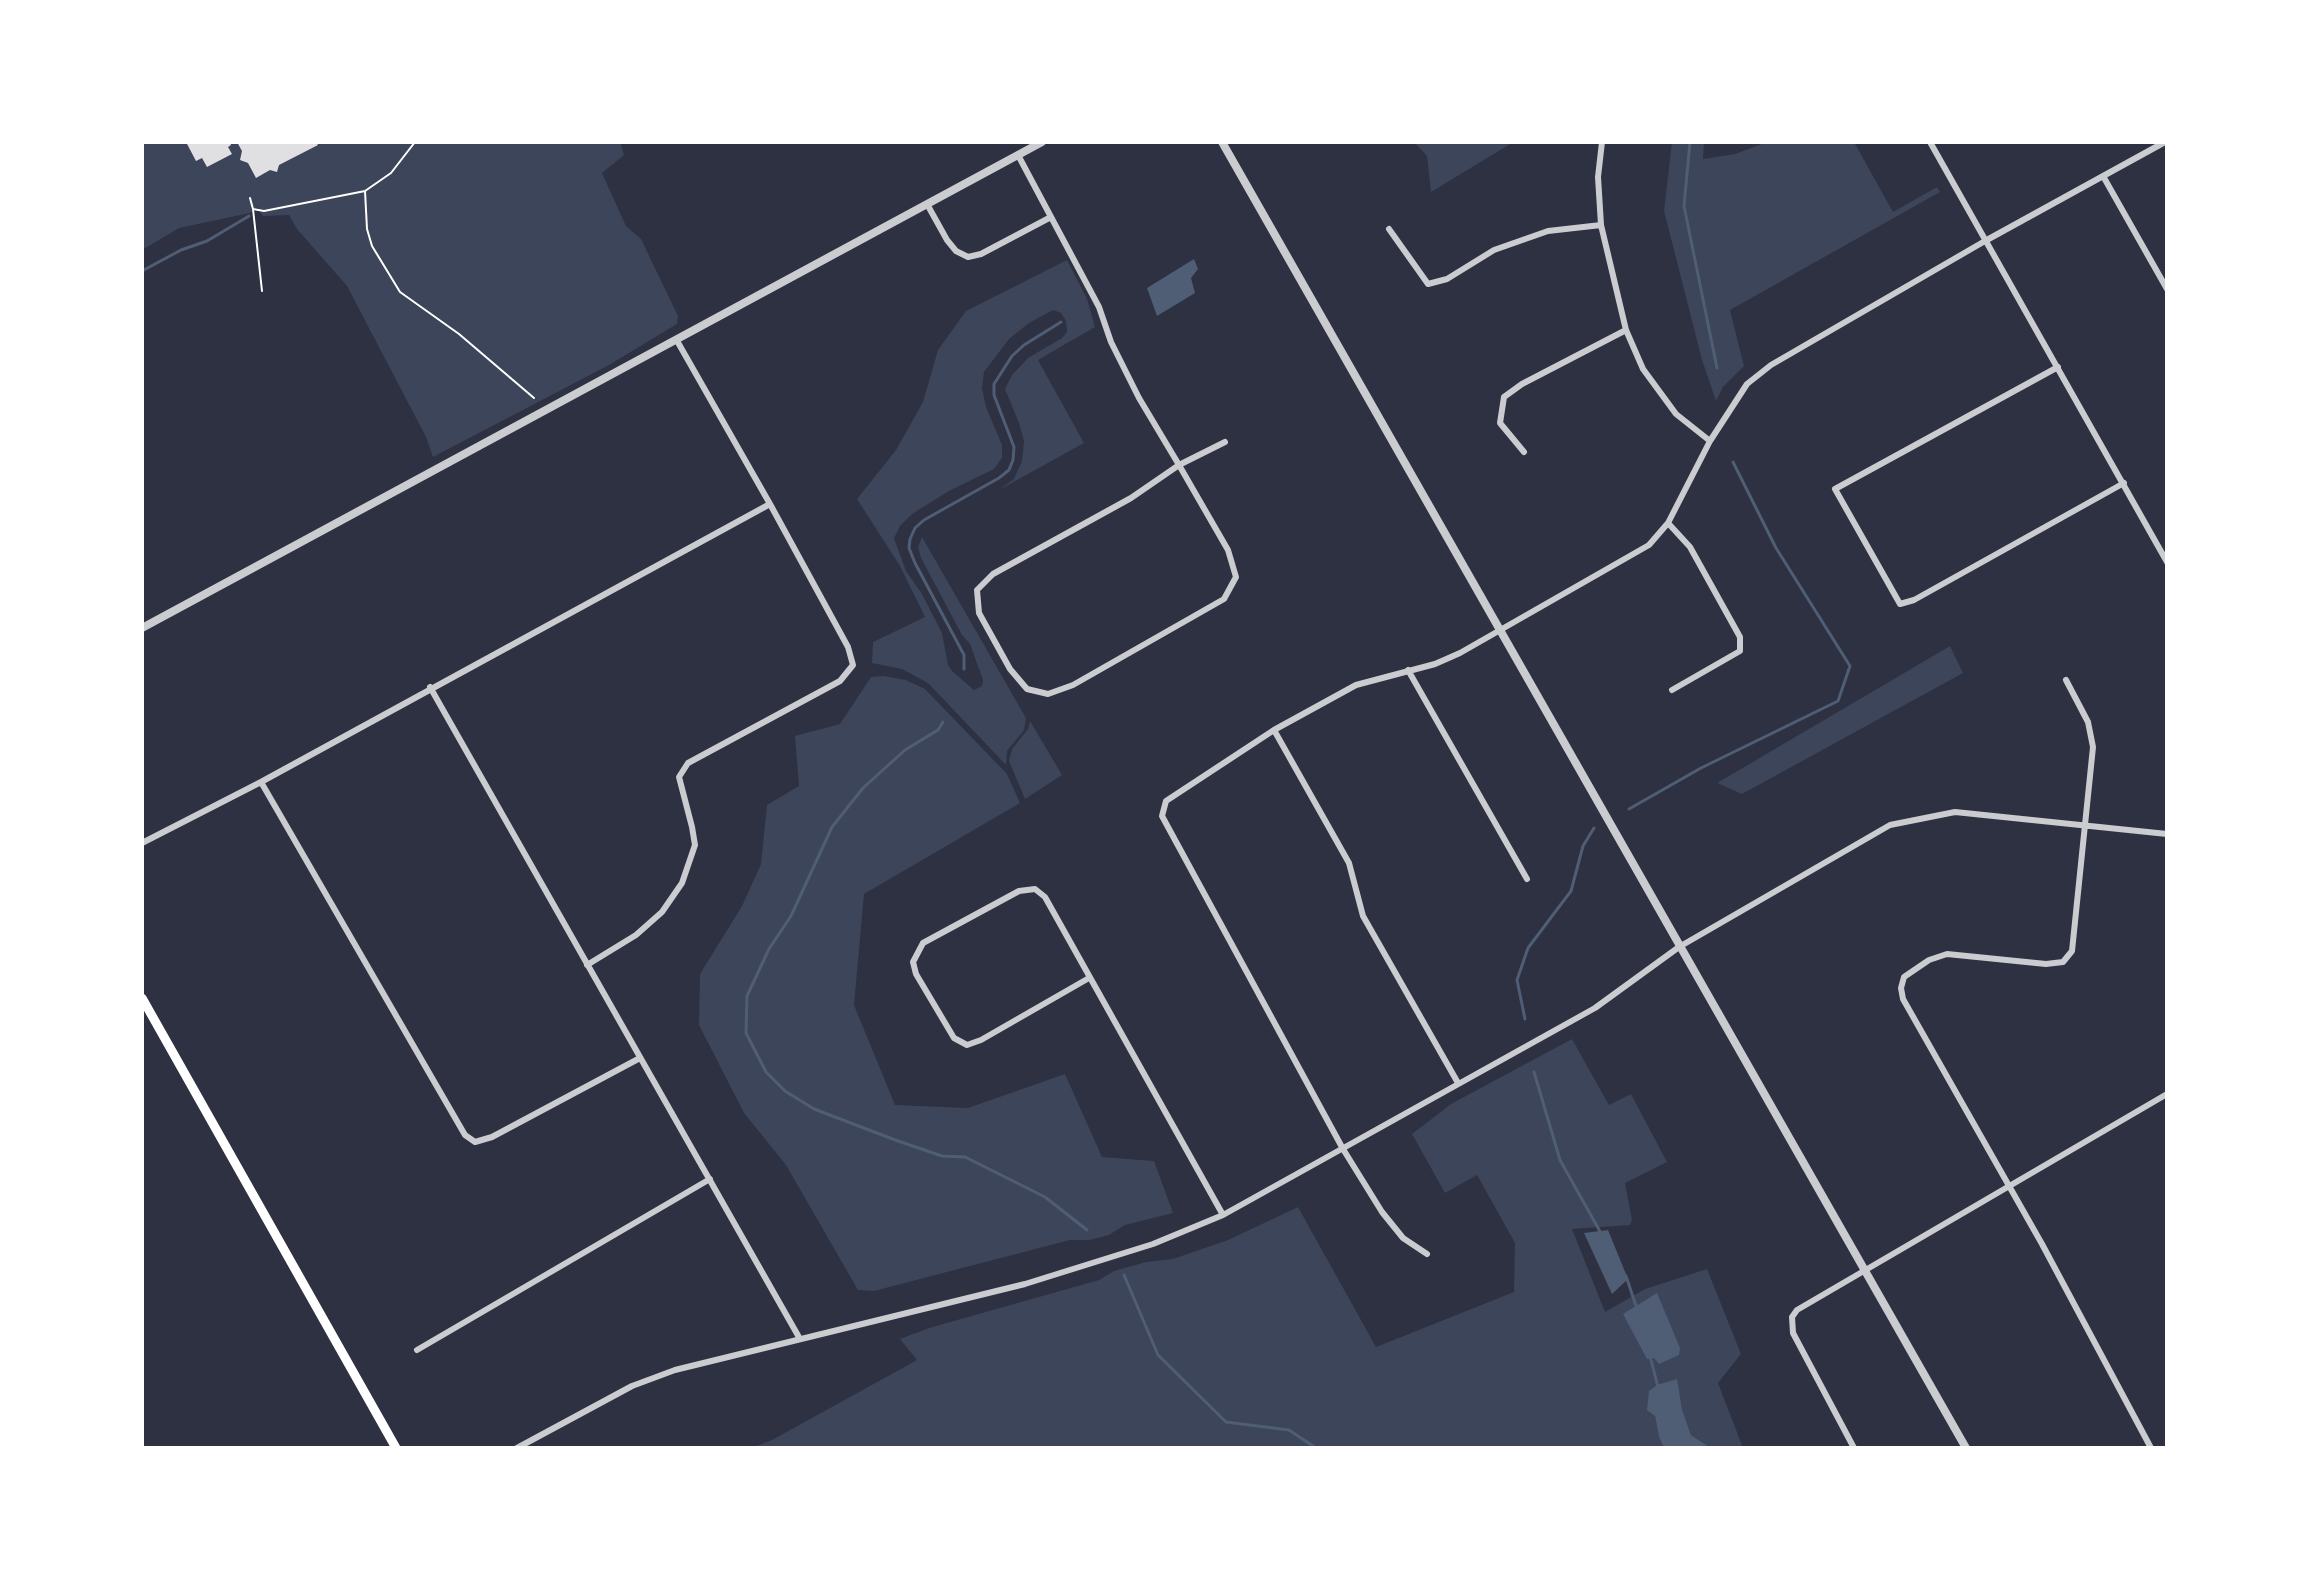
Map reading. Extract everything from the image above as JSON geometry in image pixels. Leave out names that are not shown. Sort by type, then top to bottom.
[{"type":"main road","points":[[142,998],[396,1448]]},
{"type":"street","points":[[142,628],[1042,142]]},
{"type":"street","points":[[1222,142],[1966,1448]]},
{"type":"street","points":[[1602,142],[1598,177],[1601,225],[1626,330],[1643,369],[1676,414],[1710,441]]},
{"type":"street","points":[[1930,142],[2167,562]]},
{"type":"street","points":[[1427,1254],[1403,1238],[1382,1212],[1343,1149],[1162,816],[1166,801],[1274,730],[1356,685],[1435,664],[1649,545],[1668,523],[1710,441],[1747,384],[1771,365],[1985,241],[2165,142]]},
{"type":"street","points":[[1018,155],[1099,307],[1111,342],[1139,398],[1179,465],[1228,550],[1236,577],[1224,599],[1073,685],[1048,694],[1027,689],[1010,669],[979,613],[977,590],[993,574],[1131,498],[1179,465],[1225,442]]},
{"type":"street","points":[[2103,176],[2167,289]]},
{"type":"street","points":[[927,204],[947,240],[956,251],[968,257],[981,254],[1051,217]]},
{"type":"street","points":[[1389,229],[1428,284],[1447,279],[1494,250],[1548,231],[1601,225]]},
{"type":"street","points":[[1524,452],[1500,423],[1504,397],[1522,384],[1626,330]]},
{"type":"street","points":[[587,965],[636,935],[662,912],[682,883],[695,845],[679,777],[688,763],[840,681],[853,665],[848,647],[676,339]]},
{"type":"street","points":[[2058,367],[1835,489],[1900,604],[1914,600],[2124,483]]},
{"type":"street","points":[[142,843],[261,782],[770,504]]},
{"type":"street","points":[[1668,523],[1690,547],[1740,637],[1740,651],[1672,690]]},
{"type":"street","points":[[1408,670],[1527,879]]},
{"type":"street","points":[[2066,680],[2088,722],[2093,747],[2072,951],[2063,962],[2046,964],[1947,954],[1929,960],[1904,977],[1901,988],[1903,999],[2042,1244],[2151,1448]]},
{"type":"street","points":[[430,687],[800,1339]]},
{"type":"street","points":[[1274,730],[1349,863],[1363,916],[1458,1083]]},
{"type":"street","points":[[261,782],[465,1135],[475,1142],[492,1137],[640,1058]]},
{"type":"street","points":[[517,1448],[632,1386],[675,1370],[1025,1284],[1153,1244],[1223,1215],[1595,1008],[1679,947],[1890,825],[1955,812],[2167,834]]},
{"type":"street","points":[[1089,978],[967,1045],[954,1038],[916,974],[913,962],[923,943],[1019,891],[1035,889],[1045,897],[1223,1215]]},
{"type":"street","points":[[1854,1448],[1791,1325],[1797,1310],[2167,1094]]},
{"type":"street","points":[[417,1350],[710,1179]]},
{"type":"path","points":[[253,209],[264,211],[365,191],[391,173],[415,142]]},
{"type":"path","points":[[365,191],[367,229],[372,246],[400,292],[459,334],[534,398]]},
{"type":"path","points":[[250,198],[262,291]]},
{"type":"shaded area","points":[[142,142],[620,142],[624,155],[602,173],[626,226],[641,239],[678,316],[677,324],[609,365],[433,457],[426,437],[347,286],[297,229],[289,215],[263,216],[257,207],[250,213],[179,228],[142,250]]},
{"type":"shaded area","points":[[1414,142],[1512,143],[1431,192],[1427,156]]},
{"type":"shaded area","points":[[1672,142],[1704,142],[1703,159],[1735,154],[1767,142],[1854,142],[1893,212],[1937,187],[1940,192],[1730,310],[1744,366],[1723,387],[1716,401],[1702,360],[1664,211]]},
{"type":"shaded area","points":[[1194,259],[1198,269],[1191,278],[1195,293],[1157,316],[1147,288]]},
{"type":"shaded area","points":[[1067,260],[1087,299],[1095,327],[1038,360],[1084,443],[999,490],[1014,479],[1022,461],[1024,441],[1005,389],[1012,375],[1028,358],[1067,332],[1061,313],[1053,310],[1009,339],[984,372],[982,388],[986,407],[1002,445],[1002,458],[994,469],[912,514],[894,538],[906,571],[942,633],[952,671],[974,690],[982,686],[983,680],[970,644],[962,635],[921,558],[918,547],[922,537],[1026,718],[1024,730],[1007,751],[1006,765],[928,683],[902,669],[872,663],[873,642],[925,617],[900,566],[857,499],[896,450],[923,402],[938,350],[966,311]]},
{"type":"shaded area","points":[[1950,646],[1963,673],[1742,794],[1717,783]]},
{"type":"shaded area","points":[[871,677],[906,680],[925,689],[1007,774],[1020,803],[864,894],[854,1005],[895,1105],[968,1108],[1065,1074],[1102,1157],[1154,1161],[1173,1213],[1125,1225],[1109,1235],[1090,1240],[1070,1240],[874,1291],[858,1290],[786,1165],[744,1113],[699,1025],[700,974],[742,906],[761,864],[767,805],[799,786],[795,736],[840,724]]},
{"type":"shaded area","points":[[1030,721],[1062,775],[1025,799],[1009,761],[1012,749],[1028,729]]},
{"type":"shaded area","points":[[1572,1039],[1609,1105],[1631,1094],[1667,1162],[1625,1183],[1632,1220],[1630,1225],[1572,1229],[1605,1312],[1645,1289],[1707,1269],[1741,1354],[1718,1383],[1743,1448],[1711,1448],[1691,1435],[1676,1380],[1655,1415],[1664,1448],[751,1448],[772,1440],[917,1360],[900,1339],[1099,1280],[1114,1271],[1146,1262],[1173,1259],[1228,1240],[1298,1207],[1376,1347],[1514,1292],[1515,1243],[1477,1175],[1445,1193],[1412,1134],[1451,1104]]},
{"type":"shaded area","points":[[1608,1230],[1628,1279],[1612,1294],[1584,1233]]},
{"type":"shaded area","points":[[1657,1293],[1680,1348],[1679,1355],[1659,1364],[1654,1358],[1647,1359],[1623,1314]]},
{"type":"shaded area","points":[[1677,1379],[1682,1409],[1691,1435],[1711,1448],[1664,1448],[1655,1416],[1647,1410],[1649,1391]]},
{"type":"building","points":[[186,142],[230,142],[228,147],[232,154],[207,167],[202,158],[196,161]]},
{"type":"building","points":[[237,142],[316,142],[318,145],[279,165],[277,172],[270,170],[256,178],[248,163],[240,160],[242,151]]},
{"type":"waterway","points":[[1690,142],[1684,206],[1717,368]]},
{"type":"waterway","points":[[142,271],[181,250],[207,241],[249,216]]},
{"type":"waterway","points":[[964,669],[964,655],[915,563],[909,548],[910,539],[915,528],[924,520],[1009,470],[1014,447],[994,395],[994,384],[1012,356],[1061,322]]},
{"type":"waterway","points":[[1629,809],[1701,768],[1838,701],[1850,666],[1776,548],[1733,462]]},
{"type":"waterway","points":[[943,722],[938,730],[905,750],[863,788],[832,827],[791,916],[769,949],[747,996],[746,1033],[766,1072],[785,1091],[814,1109],[942,1156],[965,1157],[1045,1197],[1087,1230]]},
{"type":"waterway","points":[[1525,1019],[1517,980],[1528,948],[1571,891],[1583,846],[1594,828]]},
{"type":"waterway","points":[[1534,1072],[1560,1160],[1602,1235]]},
{"type":"waterway","points":[[1124,1275],[1158,1355],[1226,1422],[1289,1430],[1316,1448]]},
{"type":"waterway","points":[[1626,1276],[1636,1306]]},
{"type":"waterway","points":[[1650,1356],[1658,1387]]}]
